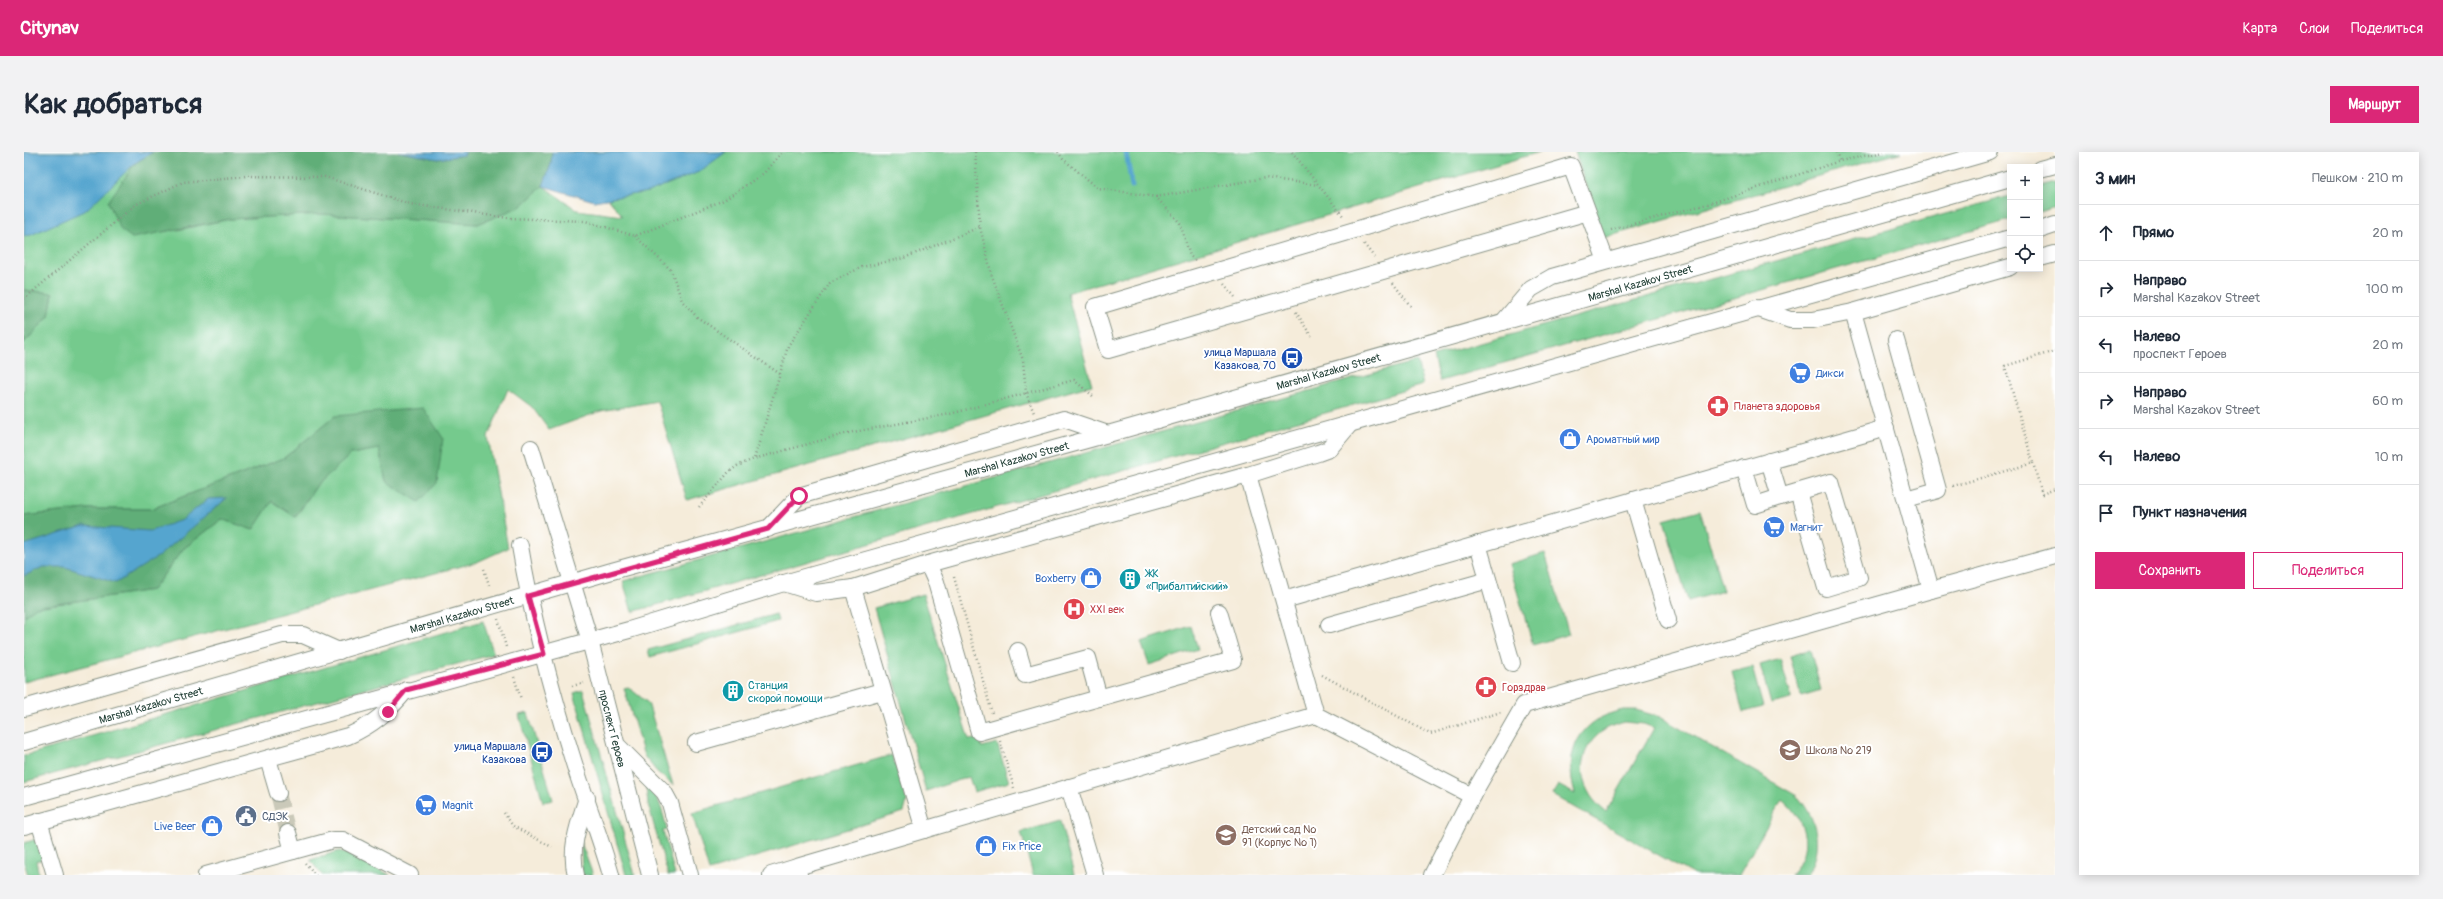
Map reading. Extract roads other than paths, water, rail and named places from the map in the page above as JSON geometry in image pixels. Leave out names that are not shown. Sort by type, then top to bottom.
[{"type":"street","points":[[1503,322],[1531,289],[1552,277],[1990,152]]},
{"type":"street","points":[[2043,168],[2055,165]]},
{"type":"street","points":[[1588,212],[1108,350],[1095,308],[1571,166],[1588,212],[1595,234],[1606,261]]},
{"type":"street","name":"Marshal Kazakov Street","points":[[24,742],[572,583],[1108,434],[2007,179]]},
{"type":"street","points":[[2043,229],[2055,225]]},
{"type":"street","points":[[24,797],[406,690],[544,654],[784,583],[1756,308],[2007,239]]},
{"type":"street","points":[[2043,257],[2055,254]]},
{"type":"street","points":[[1756,308],[1790,320],[1813,320],[1853,312],[2007,268]]},
{"type":"street","points":[[1853,312],[1931,590]]},
{"type":"street","points":[[1896,340],[1938,490],[1906,499]]},
{"type":"street","points":[[768,529],[799,496],[1064,419],[1108,434]]},
{"type":"street","points":[[784,583],[816,592],[853,588],[928,564],[1248,475],[1329,449],[1350,424]]},
{"type":"street","points":[[1284,600],[1886,428]]},
{"type":"street","name":"проспект Героев","points":[[531,448],[590,641],[619,747],[636,824],[650,875]]},
{"type":"street","points":[[1769,461],[1780,497]]},
{"type":"street","points":[[1744,468],[1755,505],[1831,482],[1859,578],[1826,588],[1798,492]]},
{"type":"street","points":[[1248,475],[1316,715]]},
{"type":"street","points":[[1633,500],[1668,620]]},
{"type":"street","points":[[1478,544],[1512,663]]},
{"type":"street","points":[[520,546],[528,596],[573,760],[587,798],[611,875]]},
{"type":"street","points":[[1432,875],[1472,796],[1524,705],[2055,556]]},
{"type":"street","points":[[928,564],[936,582],[979,732],[1233,660],[1219,612]]},
{"type":"street","points":[[1330,625],[1488,580]]},
{"type":"street","points":[[853,588],[924,830]]},
{"type":"street","points":[[24,708],[282,635],[303,635],[339,651]]},
{"type":"street","points":[[1018,651],[1025,675],[1088,658],[1099,698]]},
{"type":"street","points":[[24,826],[348,736],[369,727],[388,712],[406,690]]},
{"type":"street","points":[[696,743],[882,691]]},
{"type":"street","points":[[778,874],[798,871],[924,830],[1316,715],[1472,796]]},
{"type":"street","points":[[619,747],[655,781],[670,803],[690,875]]},
{"type":"street","points":[[268,759],[278,793]]},
{"type":"street","points":[[1069,787],[1095,875]]},
{"type":"street","points":[[576,875],[574,848],[577,828],[587,798]]},
{"type":"street","points":[[40,821],[55,875]]},
{"type":"street","points":[[288,834],[293,851]]},
{"type":"street","points":[[206,875],[293,851],[342,840],[410,875]]},
{"type":"water","points":[[24,152],[153,152],[135,163],[86,210],[31,235],[24,236]]},
{"type":"water","points":[[399,152],[466,152],[464,155],[438,159]]},
{"type":"water","points":[[552,152],[726,152],[699,172],[648,192],[594,201],[543,186],[551,164]]},
{"type":"water","points":[[227,498],[159,556],[116,583],[65,567],[43,567],[24,576],[24,545],[84,526],[150,531],[182,520],[208,499]]},
{"type":"waterway","points":[[1126,152],[1132,186]]},
{"type":"tunnel","points":[[278,793],[288,833]]},
{"type":"place","name":"улица Маршала Казакова, 70","points":[[1292,358]]},
{"type":"place","name":"Дикси","points":[[1800,373]]},
{"type":"place","name":"Планета здоровья","points":[[1718,406]]},
{"type":"place","name":"Ароматный мир","points":[[1570,439]]},
{"type":"place","name":"Магнит","points":[[1774,527]]},
{"type":"place","name":"Boxberry","points":[[1091,578]]},
{"type":"place","name":"ЖК «Прибалтийский»","points":[[1130,579]]},
{"type":"place","name":"XXI век","points":[[1074,609]]},
{"type":"place","name":"Горздрав","points":[[1486,687]]},
{"type":"place","name":"Станция скорой помощи","points":[[733,691]]},
{"type":"place","name":"Школа № 219","points":[[1790,750]]},
{"type":"place","name":"улица Маршала Казакова","points":[[542,752]]},
{"type":"place","name":"Magnit","points":[[426,805]]},
{"type":"place","name":"СДЭК","points":[[246,816]]},
{"type":"place","name":"Live Beer","points":[[212,826]]},
{"type":"place","name":"Детский сад № 91 (Корпус № 1)","points":[[1226,835]]},
{"type":"place","name":"Fix Price","points":[[986,846]]}]
